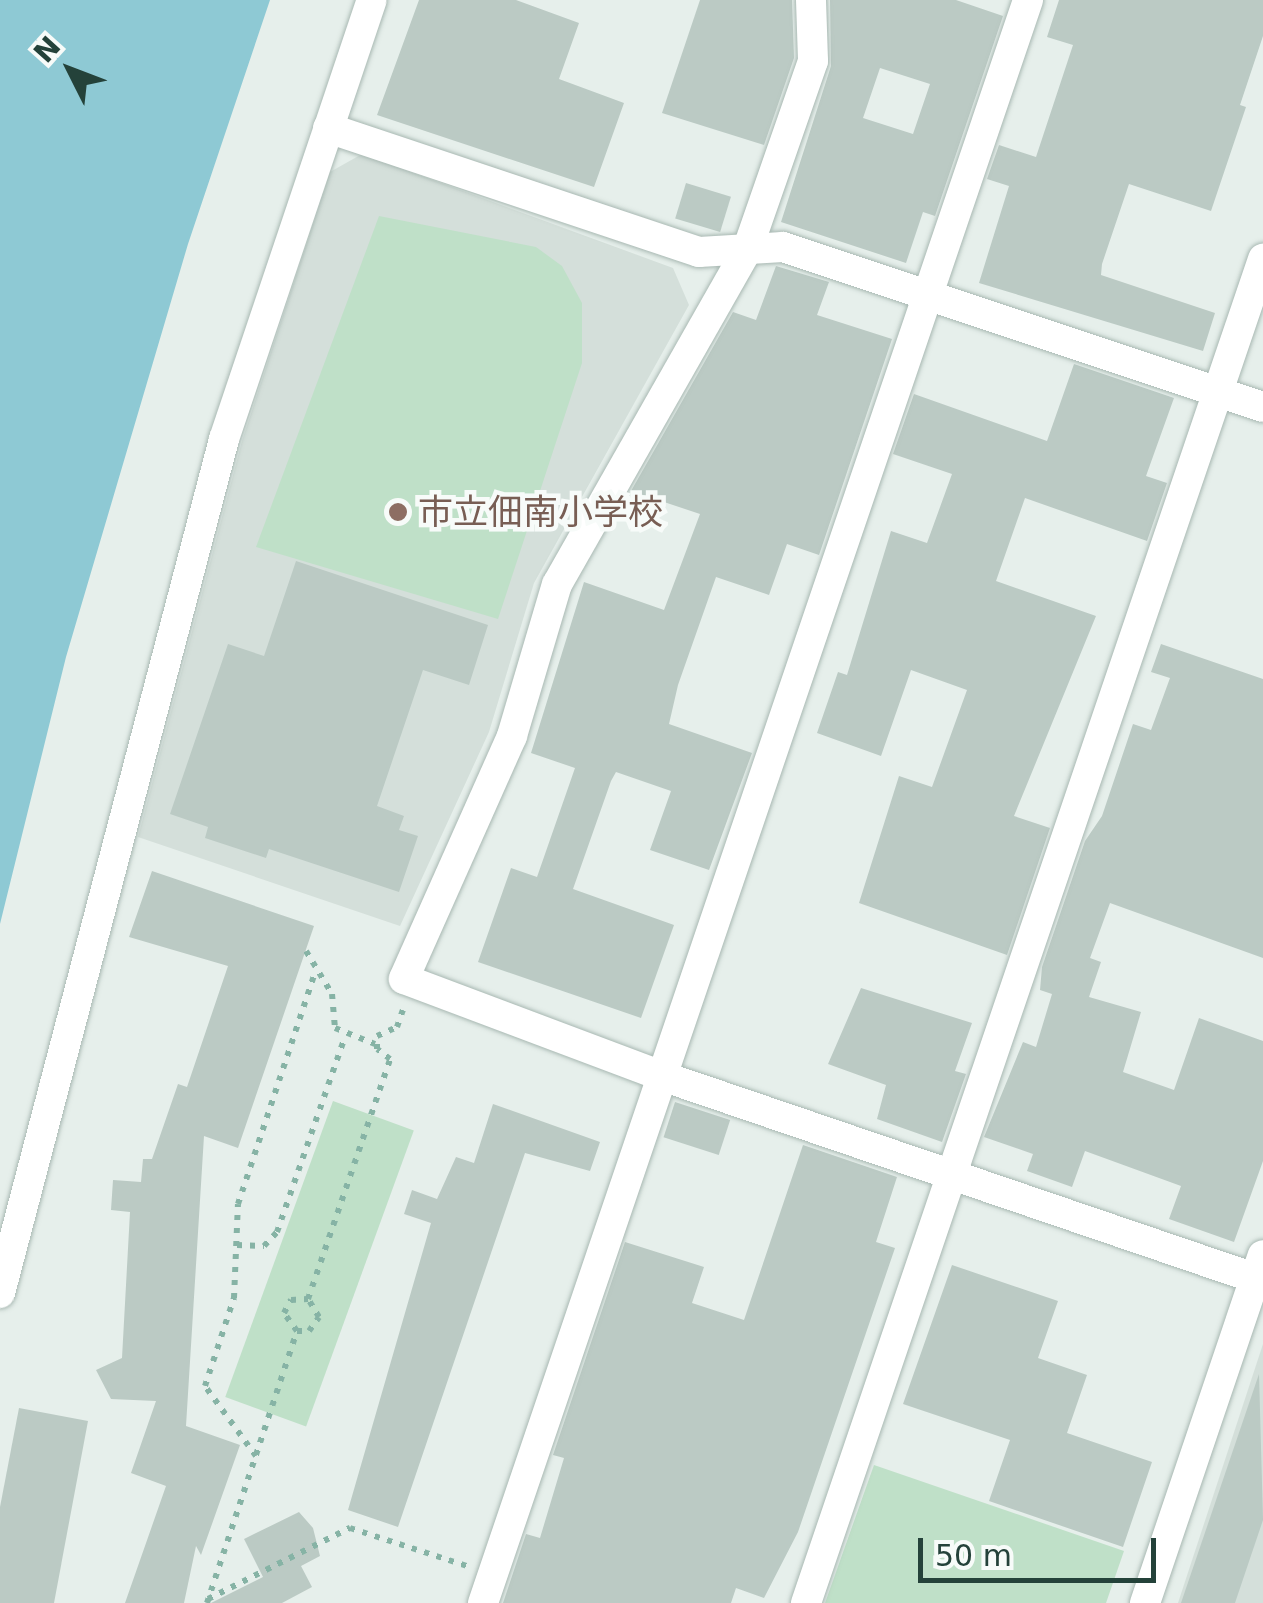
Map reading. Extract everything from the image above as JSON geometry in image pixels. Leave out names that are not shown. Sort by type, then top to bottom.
[{"type":"street","points":[[0,1293],[224,439],[372,0]]},
{"type":"street","points":[[811,0],[813,62],[746,250],[557,584],[512,736],[404,994],[1260,1272],[1145,1603]]},
{"type":"street","points":[[483,1603],[659,1075],[930,298],[1028,0]]},
{"type":"street","points":[[328,128],[699,252],[783,247],[1263,407]]},
{"type":"street","points":[[806,1603],[1263,259]]},
{"type":"path","points":[[306,951],[315,973],[332,994],[335,1028],[346,1037],[375,1044],[390,1059],[308,1299]]},
{"type":"path","points":[[256,1456],[205,1386],[234,1298],[238,1204],[315,973]]},
{"type":"path","points":[[375,1044],[389,1025],[397,1027],[404,994]]},
{"type":"path","points":[[237,1245],[264,1246],[277,1232],[346,1037]]},
{"type":"path","points":[[297,1331],[284,1314],[291,1300],[308,1299]]},
{"type":"path","points":[[297,1331],[309,1331],[319,1317],[308,1299]]},
{"type":"path","points":[[208,1601],[297,1331]]},
{"type":"path","points":[[208,1601],[350,1528],[472,1568]]},
{"type":"shaded area","name":"市立佃南小学校","points":[[362,154],[673,268],[689,305],[534,583],[489,732],[400,926],[138,837],[242,441],[330,172]]},
{"type":"shaded area","points":[[1263,1344],[1263,1603],[1178,1603]]},
{"type":"green space","points":[[379,216],[536,247],[562,266],[582,303],[582,363],[498,619],[256,547]]},
{"type":"green space","points":[[333,1101],[414,1130],[306,1426],[225,1397]]},
{"type":"green space","points":[[874,1465],[1124,1551],[1106,1603],[825,1603]]},
{"type":"water","points":[[0,0],[270,0],[188,244],[66,657],[0,924]]},
{"type":"building","points":[[419,0],[516,0],[579,23],[559,79],[624,103],[594,187],[377,115]]},
{"type":"building","points":[[700,0],[792,0],[794,58],[764,145],[662,113]]},
{"type":"building","points":[[830,0],[956,0],[1003,16],[935,216],[923,212],[906,263],[781,222],[831,66]],"holes":[[[880,68],[930,84],[913,134],[863,118]]]},
{"type":"building","points":[[1059,0],[1263,0],[1263,36],[1240,105],[1246,107],[1211,211],[1129,184],[1102,264],[1101,275],[1215,313],[1203,351],[979,283],[1009,186],[987,179],[999,145],[1036,157],[1073,45],[1047,37]]},
{"type":"building","points":[[686,183],[731,197],[720,232],[675,218]]},
{"type":"building","points":[[776,266],[829,282],[817,315],[892,339],[819,555],[787,544],[769,595],[716,577],[678,685],[669,724],[752,753],[709,870],[650,850],[671,791],[616,772],[611,781],[573,889],[674,925],[641,1018],[478,962],[511,868],[537,877],[575,768],[531,753],[584,582],[664,610],[700,514],[631,491],[733,312],[756,320]]},
{"type":"building","points":[[1074,364],[1174,398],[1146,476],[1167,483],[1147,541],[1025,498],[996,581],[1096,616],[1014,816],[1050,828],[1007,955],[859,903],[899,776],[932,787],[967,690],[911,670],[881,756],[817,733],[838,672],[847,675],[891,531],[927,543],[952,474],[893,454],[914,394],[1047,441]]},
{"type":"building","points":[[296,561],[488,625],[469,685],[423,670],[377,806],[404,816],[399,830],[418,836],[399,892],[269,849],[266,858],[205,838],[208,827],[170,814],[228,644],[264,656]]},
{"type":"building","points":[[1161,644],[1263,679],[1263,958],[1110,903],[1090,958],[1101,962],[1089,997],[1141,1012],[1123,1072],[1174,1090],[1199,1018],[1263,1041],[1263,1161],[1234,1242],[1169,1219],[1181,1186],[1085,1151],[1072,1187],[1027,1171],[1033,1154],[984,1137],[1023,1042],[1036,1047],[1052,994],[1040,990],[1042,967],[1085,841],[1102,816],[1133,724],[1151,730],[1170,678],[1151,672]]},
{"type":"building","points":[[152,871],[314,926],[238,1148],[204,1136],[186,1426],[240,1445],[201,1555],[196,1546],[184,1603],[125,1603],[166,1486],[131,1473],[156,1401],[111,1399],[96,1370],[122,1358],[130,1212],[111,1210],[113,1180],[141,1182],[143,1159],[152,1159],[178,1084],[187,1087],[228,966],[129,937]]},
{"type":"building","points":[[861,988],[972,1023],[955,1071],[966,1074],[942,1142],[877,1119],[886,1085],[828,1064]]},
{"type":"building","points":[[675,1102],[730,1120],[719,1155],[664,1137]]},
{"type":"building","points":[[493,1104],[600,1142],[590,1171],[525,1153],[398,1527],[348,1510],[431,1223],[404,1214],[412,1190],[437,1199],[456,1157],[474,1163]]},
{"type":"building","points":[[803,1145],[897,1177],[876,1242],[895,1248],[798,1532],[764,1598],[736,1588],[731,1603],[503,1603],[526,1534],[540,1538],[564,1458],[553,1455],[625,1242],[704,1267],[692,1303],[744,1320]]},
{"type":"building","points":[[952,1265],[1058,1301],[1038,1358],[1087,1375],[1067,1433],[1152,1462],[1123,1547],[989,1501],[1010,1440],[903,1404]]},
{"type":"building","points":[[1259,1374],[1263,1520],[1235,1603],[1181,1603]]},
{"type":"building","points":[[19,1408],[88,1421],[54,1603],[0,1603],[0,1507]]},
{"type":"building","points":[[299,1512],[313,1528],[320,1556],[301,1566],[312,1587],[282,1603],[211,1603],[263,1577],[244,1539]]},
{"type":"place","name":"市立佃南小学校","points":[[398,512]]}]
